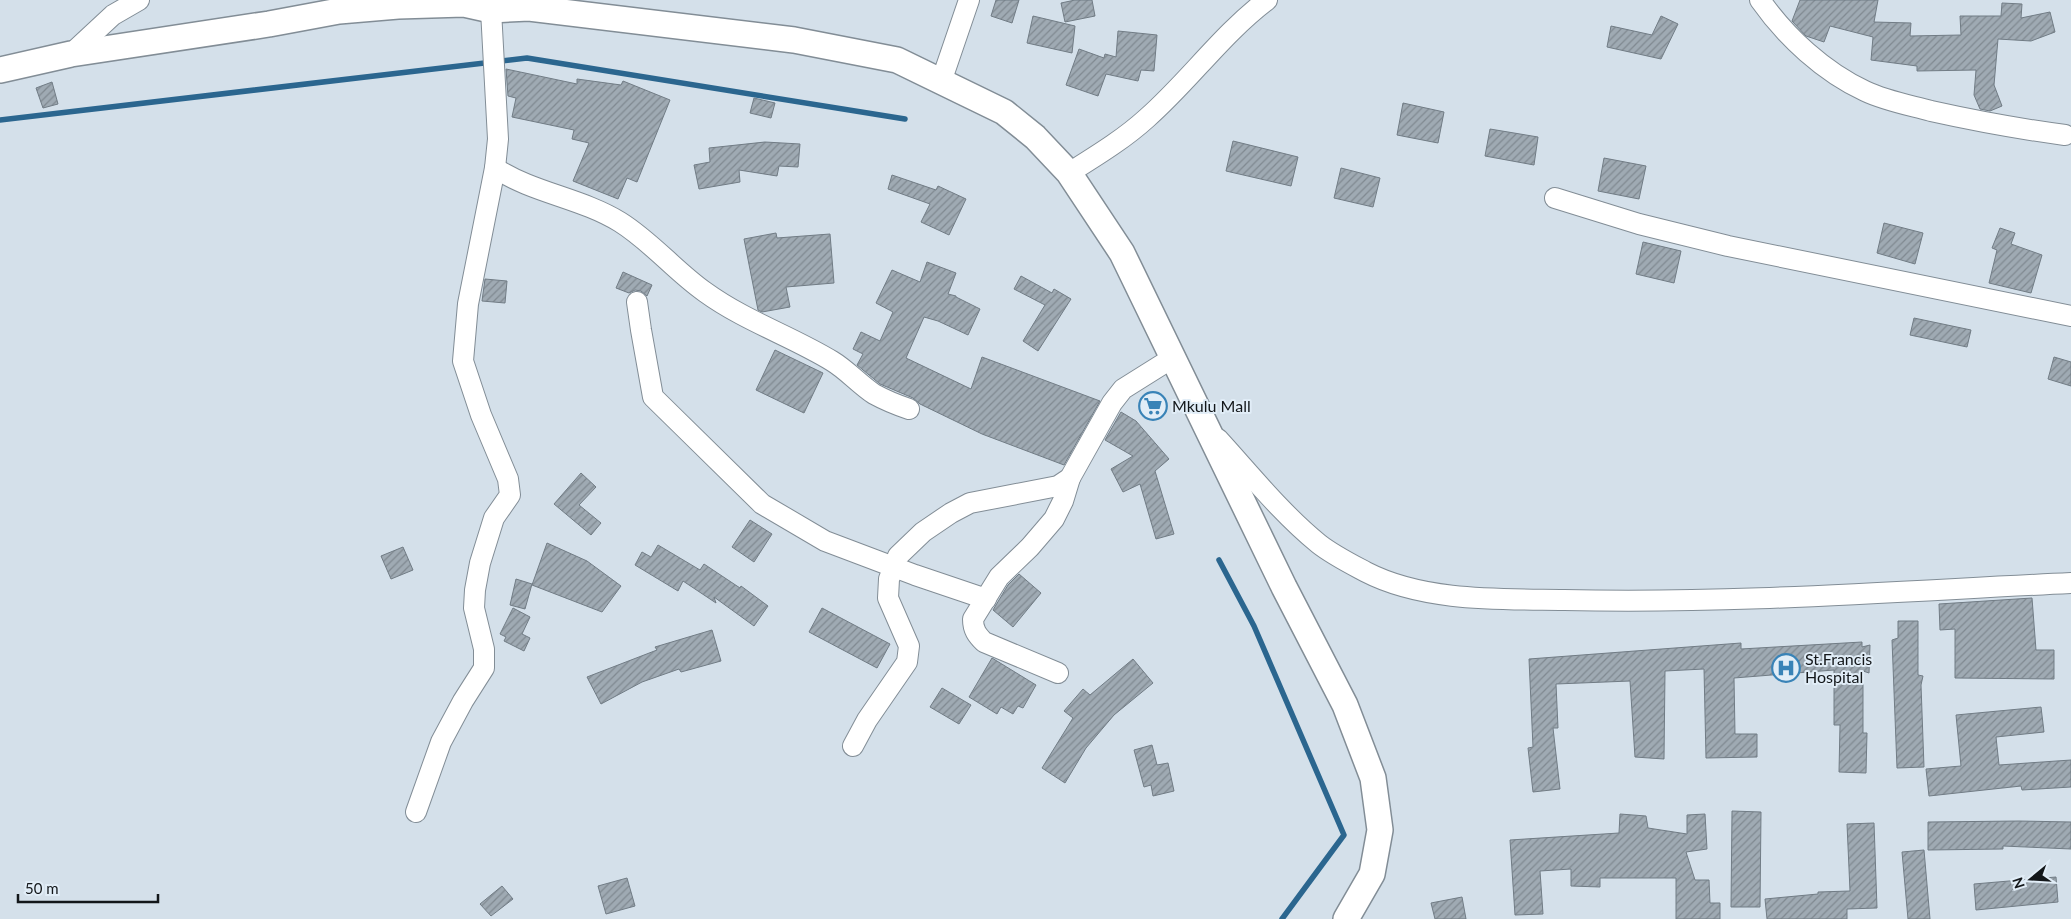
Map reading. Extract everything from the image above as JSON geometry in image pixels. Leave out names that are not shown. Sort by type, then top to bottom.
[{"type":"main road","points":[[0,70],[70,54],[269,24],[338,11],[398,6],[464,4],[491,10],[529,8],[794,40],[897,60],[1004,112],[1035,137],[1069,172],[1122,253],[1210,430],[1284,587],[1345,705],[1373,778],[1380,830],[1372,874],[1346,919]]},
{"type":"street","points":[[70,54],[113,15],[139,0]]},
{"type":"street","points":[[941,82],[969,0]]},
{"type":"street","points":[[1069,172],[1108,148],[1147,118],[1246,16],[1267,0]]},
{"type":"street","points":[[1760,0],[1787,33],[1818,61],[1840,78],[1866,92],[1901,104],[1990,124],[2065,136]]},
{"type":"street","points":[[416,812],[441,742],[463,701],[484,668],[484,649],[474,608],[475,590],[480,563],[494,518],[510,495],[508,479],[481,416],[463,361],[468,304],[495,168],[498,139],[491,10]]},
{"type":"street","points":[[495,168],[518,182],[535,186],[588,206],[620,222],[642,237],[704,292],[742,316],[833,362],[874,394],[909,409]]},
{"type":"street","points":[[1555,198],[1639,224],[1728,246],[2071,316]]},
{"type":"street","points":[[637,302],[653,397],[762,504],[825,541],[986,599]]},
{"type":"street","points":[[1058,673],[984,642],[976,634],[973,619],[1000,577],[1054,519],[1063,501],[1070,478],[1112,402],[1123,389],[1174,357]]},
{"type":"street","points":[[1210,430],[1281,508],[1320,545],[1368,573],[1409,588],[1450,596],[1583,601],[1679,601],[2071,584]]},
{"type":"street","points":[[853,746],[867,720],[907,662],[909,646],[888,598],[889,579],[898,556],[907,545],[951,513],[970,503],[1058,486],[1070,478]]},
{"type":"building","points":[[996,0],[1019,0],[1012,23],[991,16]]},
{"type":"building","points":[[1075,0],[1092,0],[1095,16],[1065,22],[1061,3]]},
{"type":"building","points":[[1800,0],[1878,0],[1874,22],[1911,23],[1910,36],[1961,35],[1960,16],[2001,16],[2002,3],[2022,4],[2021,18],[2050,12],[2055,32],[2031,41],[1998,39],[1994,85],[2002,106],[1990,111],[1980,109],[1974,95],[1976,70],[1917,71],[1917,66],[1871,60],[1873,37],[1830,26],[1824,42],[1806,36],[1792,21]]},
{"type":"building","points":[[1033,16],[1075,26],[1072,53],[1027,43]]},
{"type":"building","points":[[1661,16],[1678,24],[1661,59],[1607,47],[1611,26],[1652,35]]},
{"type":"building","points":[[1118,31],[1157,35],[1154,71],[1141,70],[1138,81],[1106,74],[1098,96],[1066,85],[1079,49],[1104,58],[1105,54],[1116,57]]},
{"type":"building","points":[[506,69],[577,84],[577,79],[621,85],[623,81],[670,100],[637,182],[627,178],[618,199],[573,181],[589,143],[572,139],[574,130],[512,117],[516,98],[508,96]]},
{"type":"building","points":[[52,82],[58,104],[43,108],[36,88]]},
{"type":"building","points":[[754,98],[775,103],[771,118],[750,113]]},
{"type":"building","points":[[1403,103],[1444,112],[1438,143],[1397,135]]},
{"type":"building","points":[[1490,129],[1538,137],[1534,165],[1485,156]]},
{"type":"building","points":[[1233,141],[1298,157],[1291,186],[1226,171]]},
{"type":"building","points":[[765,142],[800,144],[798,167],[779,166],[777,176],[739,170],[740,182],[699,189],[694,165],[710,162],[709,148]]},
{"type":"building","points":[[1604,158],[1646,166],[1639,199],[1598,191]]},
{"type":"building","points":[[1341,168],[1380,178],[1373,207],[1334,198]]},
{"type":"building","points":[[892,175],[936,190],[938,186],[966,199],[949,235],[921,222],[930,204],[888,189]]},
{"type":"building","points":[[1884,223],[1923,233],[1915,264],[1877,253]]},
{"type":"building","points":[[2000,228],[2015,233],[2011,244],[2042,255],[2031,293],[1989,283],[1997,250],[1992,248]]},
{"type":"building","points":[[776,233],[777,238],[830,234],[834,283],[786,287],[790,307],[762,312],[758,310],[744,239]]},
{"type":"building","points":[[1643,242],[1681,251],[1674,283],[1636,274]]},
{"type":"building","points":[[927,262],[956,273],[948,294],[956,296],[980,309],[968,335],[938,321],[924,317],[906,358],[971,389],[982,357],[1100,401],[1064,465],[982,434],[920,404],[913,398],[880,384],[857,365],[863,354],[853,349],[861,332],[880,341],[893,312],[876,303],[892,270],[920,282]]},
{"type":"building","points":[[623,272],[652,285],[647,296],[641,291],[635,290],[629,293],[616,288]]},
{"type":"building","points":[[1021,276],[1052,293],[1054,289],[1071,299],[1038,351],[1023,341],[1045,305],[1014,289]]},
{"type":"building","points":[[485,279],[507,281],[505,303],[482,301]]},
{"type":"building","points":[[1914,318],[1971,330],[1967,347],[1910,335]]},
{"type":"building","points":[[775,350],[823,373],[804,413],[756,390]]},
{"type":"building","points":[[2054,357],[2071,362],[2071,386],[2048,379]]},
{"type":"building","points":[[1121,412],[1136,421],[1169,459],[1155,471],[1174,534],[1156,539],[1140,484],[1123,492],[1111,469],[1133,456],[1105,440]]},
{"type":"building","points":[[581,473],[596,487],[579,505],[601,523],[591,535],[554,504]]},
{"type":"building","points":[[750,520],[772,534],[754,562],[732,547]]},
{"type":"building","points":[[547,543],[587,561],[621,586],[602,612],[532,585]]},
{"type":"building","points":[[658,545],[700,570],[704,564],[740,588],[741,586],[768,606],[754,626],[714,597],[716,603],[683,581],[678,591],[635,565],[642,552],[651,557]]},
{"type":"building","points":[[403,547],[413,570],[391,579],[381,556]]},
{"type":"building","points":[[1019,574],[1041,593],[1013,627],[993,610],[1008,585]]},
{"type":"building","points":[[516,579],[532,584],[525,609],[510,605]]},
{"type":"building","points":[[2032,598],[2036,650],[2054,650],[2054,679],[1955,678],[1955,629],[1940,630],[1939,604]]},
{"type":"building","points":[[513,608],[530,617],[522,634],[530,638],[524,651],[504,641],[506,637],[500,634]]},
{"type":"building","points":[[822,608],[890,644],[877,668],[809,632]]},
{"type":"building","points":[[1898,621],[1918,621],[1918,675],[1923,676],[1921,685],[1924,767],[1897,768],[1892,640],[1898,638]]},
{"type":"building","points":[[712,630],[721,661],[681,672],[679,669],[642,682],[601,704],[587,677],[657,650],[655,647]]},
{"type":"building","points":[[1862,642],[1862,647],[1870,645],[1869,673],[1863,671],[1863,733],[1867,733],[1866,773],[1839,772],[1840,725],[1834,725],[1834,670],[1734,678],[1735,734],[1757,734],[1757,757],[1706,758],[1704,669],[1665,671],[1664,759],[1635,757],[1630,681],[1556,684],[1558,728],[1553,728],[1560,789],[1533,792],[1528,748],[1533,747],[1529,659],[1741,643],[1741,649]]},
{"type":"building","points":[[992,658],[1036,685],[1023,708],[1018,706],[1013,714],[1001,707],[997,714],[969,697]]},
{"type":"building","points":[[1133,659],[1153,683],[1114,715],[1086,748],[1065,783],[1042,768],[1073,718],[1064,711],[1083,689],[1090,695]]},
{"type":"building","points":[[942,688],[971,705],[959,724],[930,707]]},
{"type":"building","points":[[2041,707],[2044,732],[1996,737],[1999,765],[2071,760],[2071,787],[2022,790],[2021,786],[1929,796],[1926,769],[1961,766],[1956,715]]},
{"type":"building","points":[[1152,745],[1157,765],[1168,763],[1174,791],[1153,796],[1151,785],[1144,787],[1134,750]]},
{"type":"building","points":[[1732,811],[1761,812],[1760,907],[1731,907]]},
{"type":"building","points":[[1620,814],[1646,816],[1648,828],[1687,834],[1687,815],[1705,814],[1707,849],[1686,852],[1695,880],[1709,880],[1710,903],[1720,903],[1720,919],[1676,919],[1676,878],[1600,878],[1600,887],[1571,886],[1571,869],[1540,871],[1543,914],[1515,915],[1510,840],[1619,833]]},
{"type":"building","points":[[1928,822],[2071,822],[2071,849],[2003,846],[2003,849],[1928,850]]},
{"type":"building","points":[[1874,823],[1877,908],[1847,909],[1847,919],[1767,919],[1765,899],[1818,894],[1818,892],[1850,891],[1847,824]]},
{"type":"building","points":[[1924,850],[1930,919],[1908,919],[1902,852]]},
{"type":"building","points":[[2056,877],[2058,902],[1976,910],[1974,884]]},
{"type":"building","points":[[627,878],[635,906],[606,914],[598,886]]},
{"type":"building","points":[[502,886],[513,899],[491,916],[480,904]]},
{"type":"building","points":[[1462,897],[1466,919],[1435,919],[1431,903]]},
{"type":"waterway","points":[[0,120],[527,58],[905,119]]},
{"type":"waterway","points":[[1219,560],[1254,626],[1344,835],[1282,919]]},
{"type":"place","name":"Mkulu Mall","points":[[1153,406]]},
{"type":"place","name":"St.Francis Hospital","points":[[1786,668]]}]
